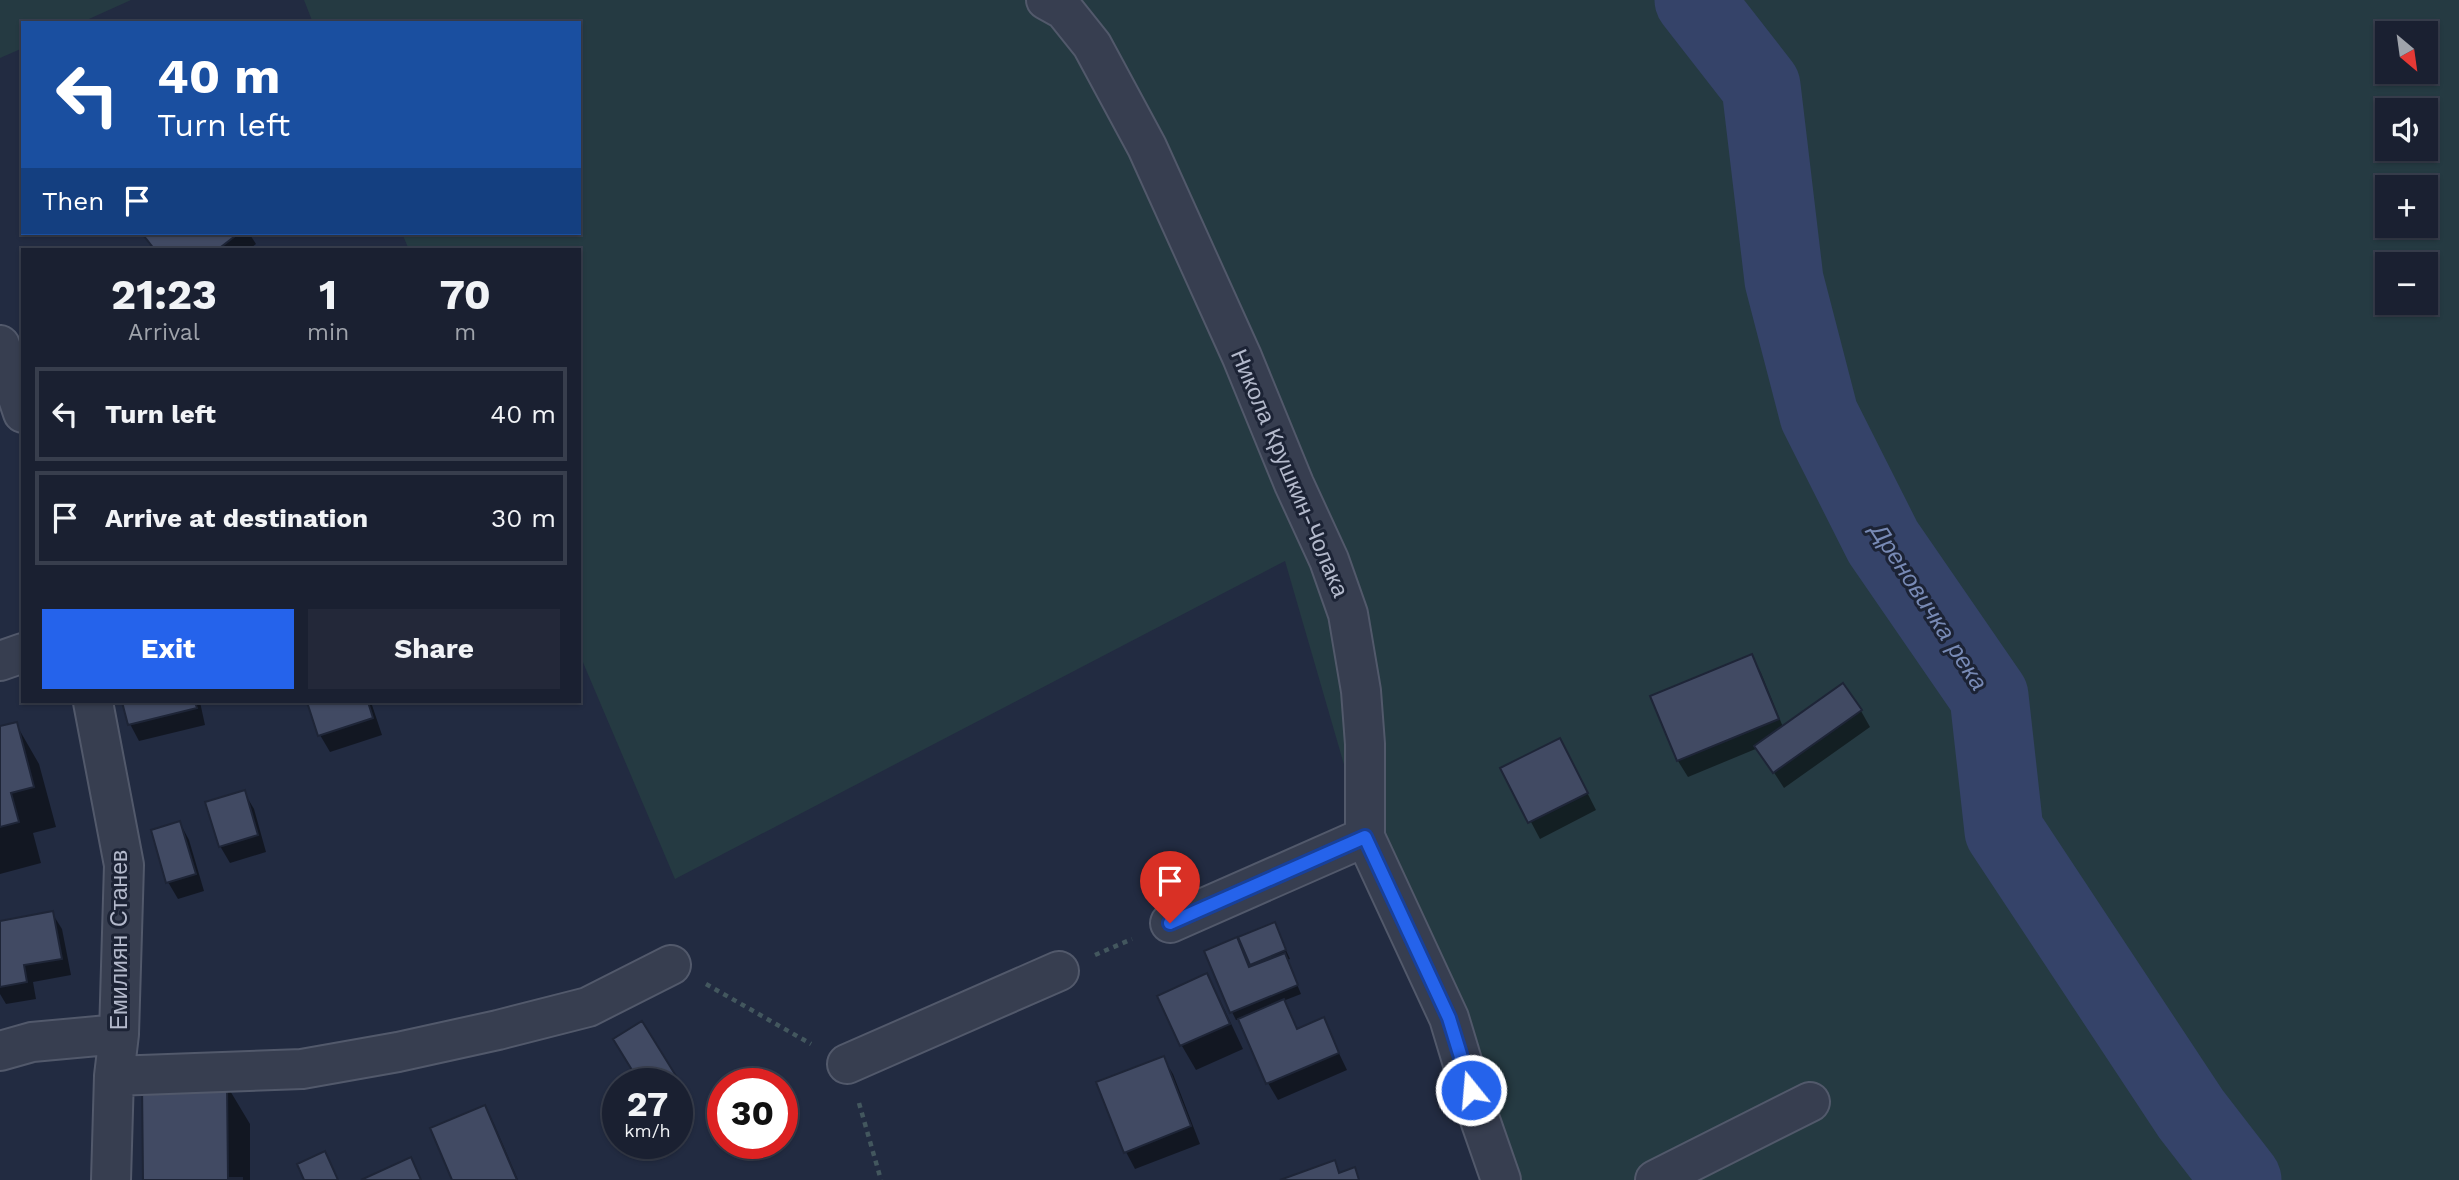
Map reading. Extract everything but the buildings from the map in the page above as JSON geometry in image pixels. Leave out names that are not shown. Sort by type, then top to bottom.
[{"type":"street","name":"Никола Крушкин-Чолака","points":[[1046,0],[1064,10],[1092,45],[1147,147],[1242,357],[1294,484],[1329,560],[1348,614],[1361,691],[1365,744],[1365,837],[1449,1018],[1478,1114],[1502,1180]]},
{"type":"street","points":[[0,345],[21,407]]},
{"type":"street","points":[[0,661],[21,654]]},
{"type":"street","name":"Емилиян Станев","points":[[93,703],[124,866],[111,1180]]},
{"type":"street","points":[[1170,923],[1365,837]]},
{"type":"street","points":[[114,1076],[302,1069],[398,1052],[588,1007],[671,965]]},
{"type":"street","points":[[848,1064],[1059,971]]},
{"type":"street","points":[[0,1051],[32,1042],[119,1034]]},
{"type":"street","points":[[1655,1180],[1810,1102]]},
{"type":"path","points":[[1059,971],[1170,923]]},
{"type":"path","points":[[671,965],[848,1064],[881,1180]]},
{"type":"shaded area","points":[[0,0],[131,0],[84,21],[21,21],[21,49],[0,58]]},
{"type":"shaded area","points":[[304,0],[2459,0],[2459,1180],[1501,1180],[1365,837],[1285,561],[675,879],[581,658],[581,248],[408,248],[403,235],[581,235],[581,21],[312,21]]},
{"type":"waterway","name":"Дреновичка река","points":[[1694,0],[1761,86],[1784,280],[1819,415],[1883,542],[1989,696],[2004,831],[2191,1114],[2242,1180]]},
{"type":"route","points":[[1170,923],[1365,837],[1449,1018],[1471,1090]]}]
